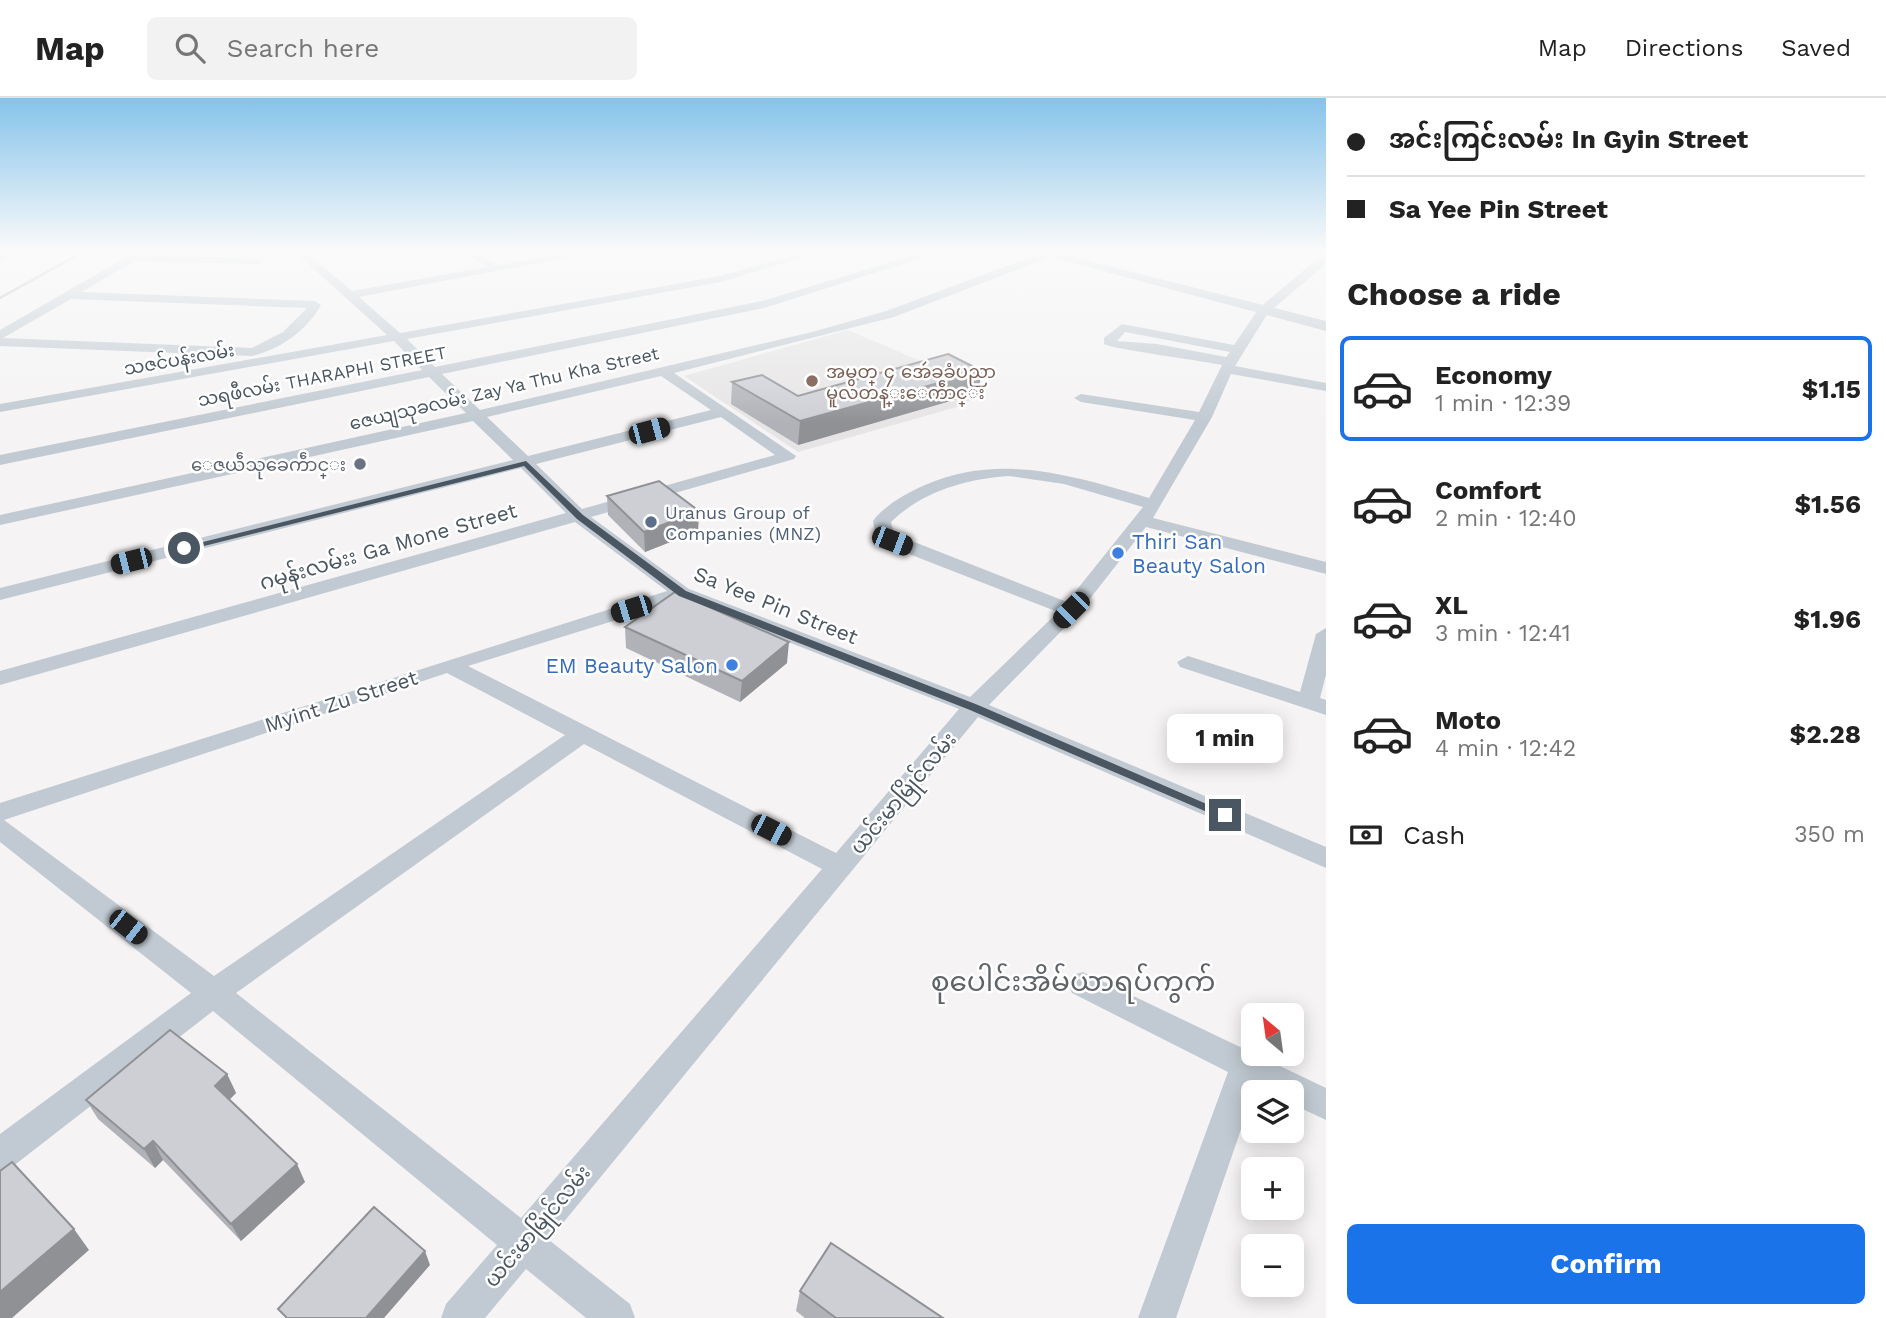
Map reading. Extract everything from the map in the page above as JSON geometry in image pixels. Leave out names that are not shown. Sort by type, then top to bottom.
[{"type":"street","points":[[0,335],[44,309]]},
{"type":"street","points":[[0,342],[252,352],[268,349],[311,309]]},
{"type":"street","name":"Sa Yee Pin Street","points":[[367,309],[580,517],[682,593],[974,707],[1326,858]]},
{"type":"street","name":"သဇင်ပန်းလမ်း","points":[[0,408],[557,309]]},
{"type":"street","name":"သရဖီလမ်း THARAPHI STREET","points":[[0,460],[434,374],[741,309]]},
{"type":"street","name":"ဇေယျသုခလမ်း Zay Ya Thu Kha Street","points":[[0,520],[663,372],[903,309]]},
{"type":"street","points":[[1255,309],[1326,326]]},
{"type":"street","name":"ယင်းမာမြိုင်လမ်း","points":[[460,1318],[974,707],[1071,610],[1149,513],[1204,417],[1232,360],[1265,309]]},
{"type":"street","points":[[1232,360],[1157,348],[1114,345],[1109,341],[1122,328],[1326,387]]},
{"type":"street","points":[[663,372],[723,412]]},
{"type":"street","points":[[1081,398],[1204,417]]},
{"type":"street","points":[[0,594],[526,464],[723,412]]},
{"type":"street","name":"ဂမုန်းလမ်းး Ga Mone Street","points":[[0,678],[580,517],[788,456],[723,412]]},
{"type":"street","points":[[1071,610],[892,541],[885,536],[882,521],[892,509],[933,487],[970,473],[1041,473],[1149,513],[1326,568]]},
{"type":"street","name":"Myint Zu Street","points":[[0,812],[682,593]]},
{"type":"street","points":[[1188,662],[1317,705],[1326,634]]},
{"type":"street","points":[[449,666],[841,867]]},
{"type":"street","points":[[0,1155],[213,993],[584,733]]},
{"type":"street","points":[[0,828],[213,993],[616,1318]]},
{"type":"street","points":[[1083,984],[1241,1062]]},
{"type":"street","points":[[1157,1318],[1247,1066]]},
{"type":"street","points":[[1249,1066],[1326,1104]]},
{"type":"shaded area","points":[[848,330],[986,389],[964,405],[798,452],[684,376]]},
{"type":"building","points":[[948,354],[982,371],[800,421],[732,382],[762,375],[798,396]]},
{"type":"building","points":[[659,481],[699,511],[644,532],[607,496]]},
{"type":"building","points":[[675,592],[789,642],[742,681],[625,627]]},
{"type":"building","points":[[170,1030],[227,1074],[215,1086],[297,1164],[231,1224],[153,1141],[144,1149],[86,1100]]},
{"type":"building","points":[[12,1162],[74,1229],[0,1292],[0,1171]]},
{"type":"building","points":[[374,1207],[425,1251],[366,1318],[287,1318],[278,1309]]},
{"type":"building","points":[[831,1243],[943,1318],[836,1318],[800,1291]]},
{"type":"place","name":"အမွတ္ ၄ အေဴခခံပညာ မူလတန္းေကဵာင္း","points":[[812,381]]},
{"type":"place","name":"ေဇယဵသုခေကဵာင္း","points":[[360,464]]},
{"type":"place","name":"Uranus Group of Companies (MNZ)","points":[[651,522]]},
{"type":"place","name":"Thiri San Beauty Salon","points":[[1118,553]]},
{"type":"place","name":"EM Beauty Salon","points":[[732,665]]},
{"type":"district","name":"စုပေါင်းအိမ်ယာရပ်ကွက်","points":[[1073,981]]},
{"type":"route","points":[[184,548],[526,464],[580,517],[682,593],[974,707],[1225,815]]}]
